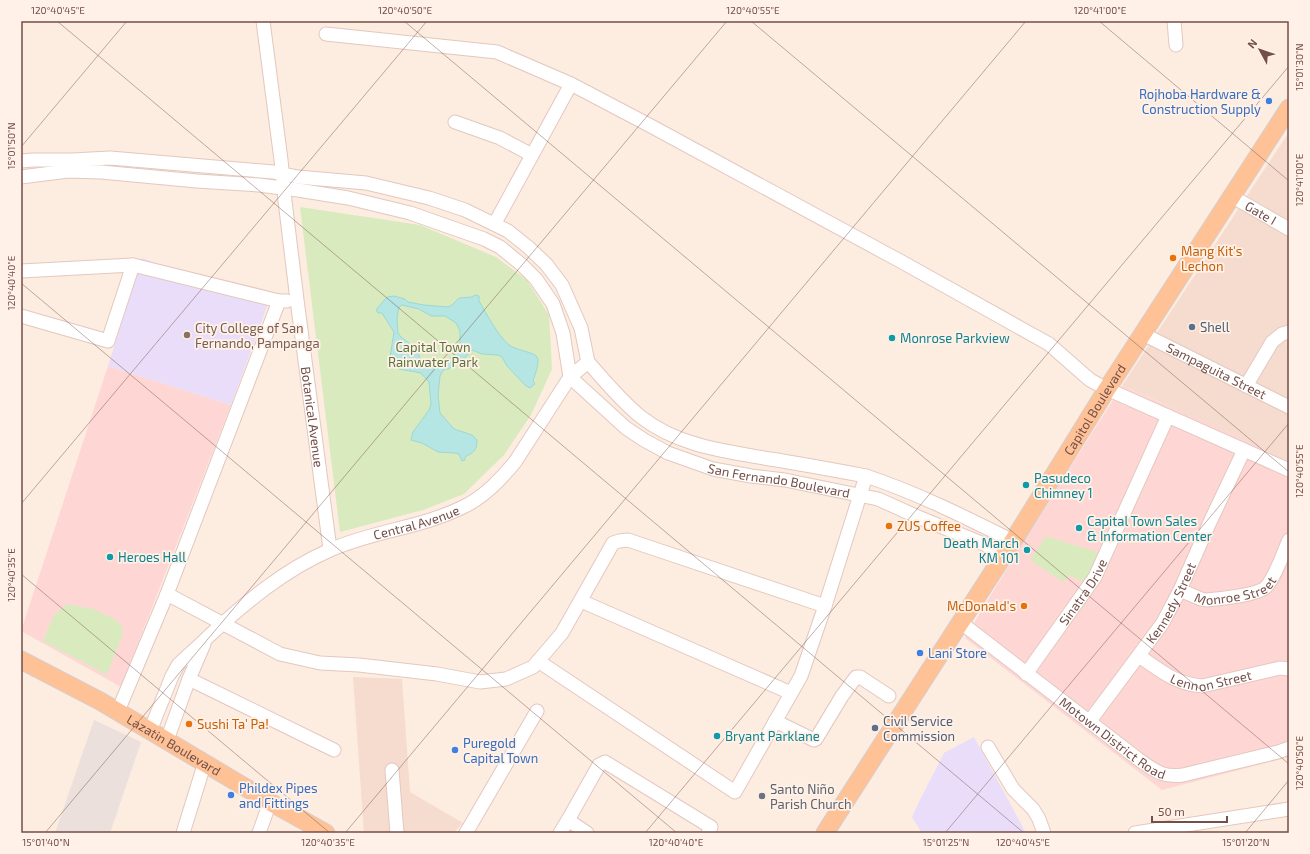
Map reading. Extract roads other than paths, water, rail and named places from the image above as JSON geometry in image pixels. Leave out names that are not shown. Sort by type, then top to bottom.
[{"type":"main road","name":"Capitol Boulevard","points":[[826,833],[960,622],[1014,541],[1107,389],[1233,197],[1289,108]]},
{"type":"main road","name":"Lazatin Boulevard","points":[[21,660],[118,712],[205,762],[270,802],[326,833]]},
{"type":"street","name":"Botanical Avenue","points":[[263,21],[283,174],[297,300],[330,549]]},
{"type":"street","points":[[1174,21],[1176,45]]},
{"type":"street","points":[[326,34],[497,52],[571,84],[902,262],[1049,344],[1090,380],[1289,470]]},
{"type":"street","points":[[495,223],[571,84]]},
{"type":"street","points":[[455,122],[500,138],[532,155]]},
{"type":"street","points":[[21,161],[110,158],[366,183],[429,198],[465,210],[495,223],[508,231],[546,264],[562,285],[581,328],[588,362]]},
{"type":"street","points":[[21,177],[68,171],[101,172],[284,188],[342,197],[410,213],[452,227],[500,247],[536,279],[553,304],[563,333],[570,377]]},
{"type":"street","name":"Gate I","points":[[1233,197],[1289,229]]},
{"type":"street","points":[[21,271],[134,266],[279,301],[297,300]]},
{"type":"street","points":[[21,316],[108,341],[134,266]]},
{"type":"street","points":[[118,712],[167,594],[279,301]]},
{"type":"street","points":[[1246,386],[1272,342],[1282,334],[1289,332]]},
{"type":"street","name":"Sampaguita Street","points":[[1143,334],[1289,407]]},
{"type":"street","name":"Central Avenue","points":[[150,731],[172,676],[178,665],[222,624],[262,590],[292,569],[330,549],[443,516],[464,507],[480,496],[494,486],[515,462],[570,377],[588,362]]},
{"type":"street","name":"San Fernando Boulevard","points":[[588,362],[625,403],[642,417],[657,427],[687,441],[713,449],[866,476],[884,482],[930,502],[1014,541]]},
{"type":"street","name":"San Fernando Boulevard","points":[[570,377],[626,428],[668,453],[713,469],[860,494],[878,499],[986,545],[1004,555]]},
{"type":"street","name":"Sinatra Drive","points":[[1026,674],[1095,576],[1168,416]]},
{"type":"street","name":"Kennedy Street","points":[[1089,722],[1162,624],[1180,590],[1244,450]]},
{"type":"street","points":[[538,661],[735,792],[801,676],[866,476]]},
{"type":"street","points":[[167,594],[280,654],[320,663],[437,674],[480,682],[506,679],[533,667],[562,633],[582,601],[613,543],[619,541],[628,540],[825,606]]},
{"type":"street","name":"Monroe Street","points":[[1180,590],[1206,600],[1256,592],[1265,588],[1285,560],[1289,540]]},
{"type":"street","points":[[582,601],[791,693]]},
{"type":"street","name":"Motown District Road","points":[[960,622],[1089,722],[1162,774],[1173,776],[1278,752],[1289,748]]},
{"type":"street","name":"Central Avenue","points":[[167,740],[188,679],[206,639]]},
{"type":"street","name":"Lennon Street","points":[[1139,656],[1168,677],[1193,685],[1202,686],[1280,668],[1289,669]]},
{"type":"street","points":[[775,721],[814,740],[856,677],[860,677],[889,696]]},
{"type":"street","points":[[188,679],[334,750]]},
{"type":"street","points":[[466,833],[537,711]]},
{"type":"street","points":[[988,747],[1013,789],[1033,809],[1044,833]]},
{"type":"street","points":[[183,833],[205,762]]},
{"type":"street","points":[[560,833],[599,765],[604,762],[711,827],[708,833]]},
{"type":"street","points":[[392,770],[397,833]]},
{"type":"street","points":[[259,833],[270,802]]},
{"type":"street","points":[[1135,833],[1289,809]]},
{"type":"street","points":[[568,820],[587,833]]},
{"type":"water","points":[[475,295],[479,296],[479,301],[492,324],[509,345],[535,355],[538,362],[533,381],[535,384],[530,388],[526,386],[507,366],[502,357],[498,355],[482,354],[472,350],[466,357],[457,361],[449,369],[445,369],[442,372],[440,376],[438,395],[440,413],[454,429],[472,435],[477,440],[475,449],[472,453],[465,457],[465,460],[462,461],[459,454],[438,452],[422,443],[411,440],[413,432],[429,410],[431,404],[429,382],[421,373],[399,369],[392,362],[390,357],[394,332],[382,313],[378,313],[376,310],[387,297],[394,296],[405,299],[408,302],[448,307],[459,298],[472,297]],"holes":[[[402,305],[419,309],[431,316],[445,316],[456,323],[460,331],[460,347],[457,352],[441,365],[428,367],[420,360],[414,347],[398,333],[397,318],[399,307]]]},
{"type":"place","name":"Rojhoba Hardware & Construction Supply","points":[[1269,101]]},
{"type":"place","name":"Mang Kit's Lechon","points":[[1173,258]]},
{"type":"place","name":"Shell","points":[[1192,327]]},
{"type":"place","name":"City College of San Fernando, Pampanga","points":[[187,335]]},
{"type":"place","name":"Monrose Parkview","points":[[892,338]]},
{"type":"place","name":"Pasudeco Chimney 1","points":[[1026,485]]},
{"type":"place","name":"ZUS Coffee","points":[[889,526]]},
{"type":"place","name":"Capital Town Sales & Information Center","points":[[1079,528]]},
{"type":"place","name":"Death March KM 101","points":[[1027,550]]},
{"type":"place","name":"Heroes Hall","points":[[110,557]]},
{"type":"place","name":"McDonald's","points":[[1024,606]]},
{"type":"place","name":"Lani Store","points":[[920,653]]},
{"type":"place","name":"Sushi Ta' Pa!","points":[[189,724]]},
{"type":"place","name":"Civil Service Commission","points":[[875,728]]},
{"type":"place","name":"Bryant Parklane","points":[[717,736]]},
{"type":"place","name":"Puregold Capital Town","points":[[455,750]]},
{"type":"place","name":"Phildex Pipes and Fittings","points":[[231,795]]},
{"type":"place","name":"Santo Niño Parish Church","points":[[762,796]]},
{"type":"park label","name":"Capital Town Rainwater Park","points":[[433,354]]}]
